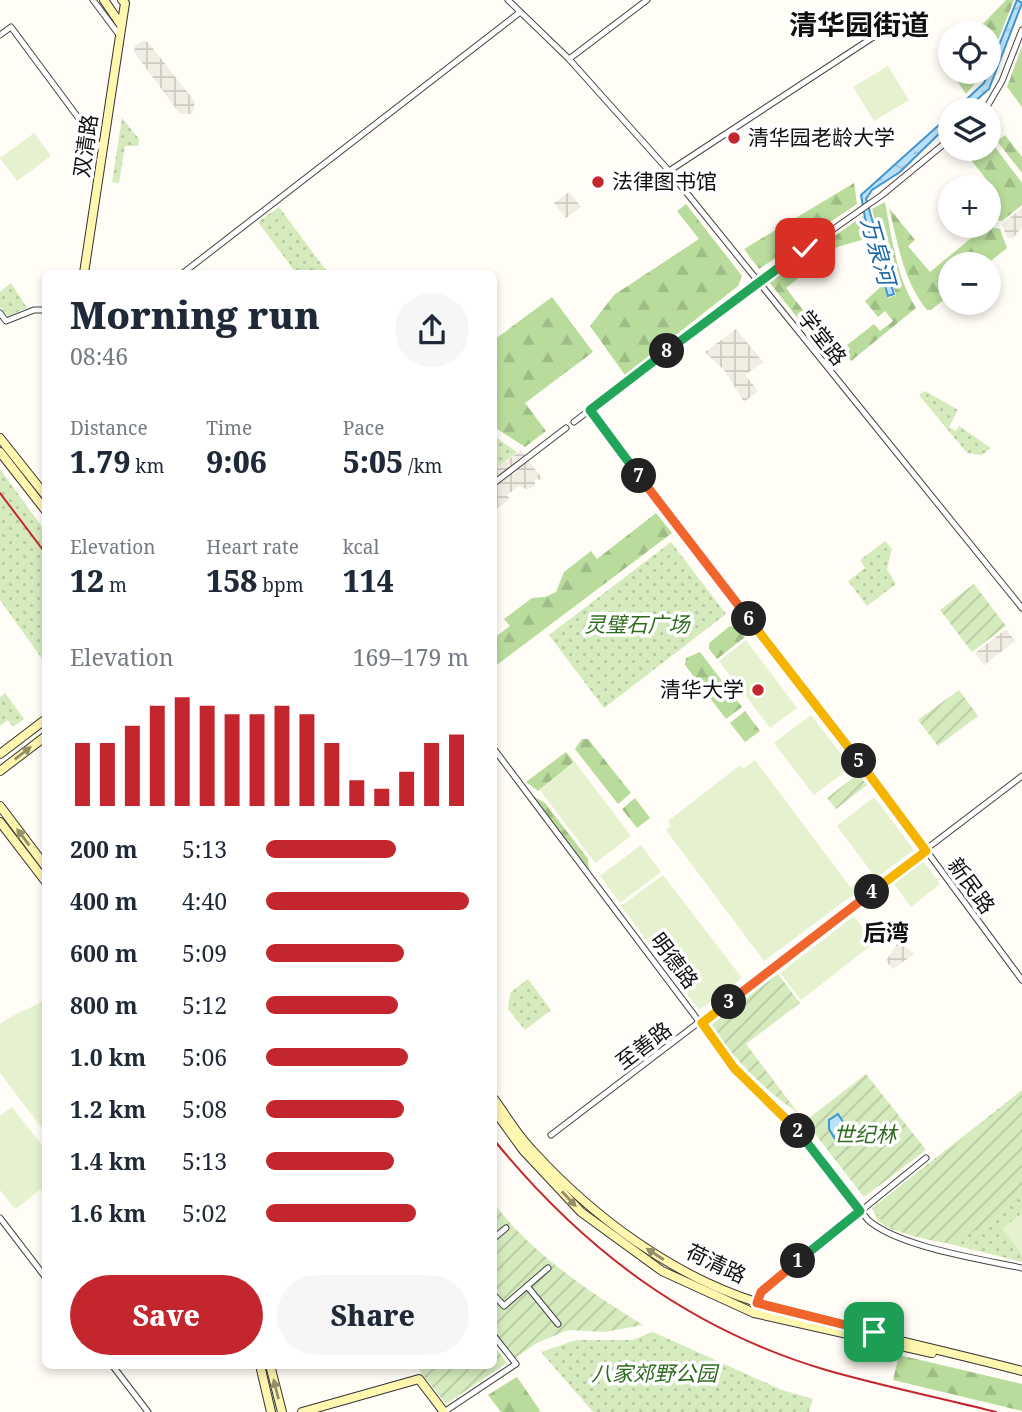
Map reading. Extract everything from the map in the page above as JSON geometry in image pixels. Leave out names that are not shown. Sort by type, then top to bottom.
[{"type":"main road","points":[[104,0],[121,25]]},
{"type":"main road","name":"双清路","points":[[84,270],[123,2]]},
{"type":"main road","points":[[0,438],[42,491]]},
{"type":"main road","points":[[0,452],[42,506]]},
{"type":"main road","points":[[0,754],[42,722]]},
{"type":"main road","points":[[0,771],[42,739]]},
{"type":"main road","points":[[0,806],[42,862]]},
{"type":"main road","points":[[0,822],[42,877]]},
{"type":"main road","name":"荷清路","points":[[497,1103],[532,1150],[582,1199],[627,1235],[664,1259],[757,1303],[1022,1373]]},
{"type":"main road","name":"荷清路","points":[[497,1114],[523,1150],[581,1212],[614,1239],[662,1271],[754,1312],[1022,1373]]},
{"type":"main road","points":[[754,1312],[761,1292]]},
{"type":"main road","points":[[261,1369],[271,1412]]},
{"type":"main road","points":[[271,1369],[282,1412]]},
{"type":"main road","points":[[302,1412],[419,1379],[444,1412]]},
{"type":"street","points":[[93,0],[120,36]]},
{"type":"street","name":"学堂路","points":[[508,0],[569,59],[669,171],[1022,608]]},
{"type":"street","points":[[569,59],[647,0]]},
{"type":"street","points":[[187,270],[519,13]]},
{"type":"street","points":[[669,171],[907,15]]},
{"type":"street","points":[[0,35],[11,27],[103,151]]},
{"type":"street","points":[[992,98],[1002,81],[1022,30]]},
{"type":"street","points":[[573,422],[758,282],[877,198],[938,149]]},
{"type":"street","points":[[0,313],[6,321],[34,310],[42,310]]},
{"type":"street","name":"新民路","points":[[590,410],[1022,980]]},
{"type":"street","points":[[497,481],[566,428]]},
{"type":"street","name":"明德路","points":[[497,753],[734,1068],[792,1123],[860,1211],[877,1228],[889,1234],[1022,1268]]},
{"type":"street","name":"至善路","points":[[551,1135],[702,1023],[1022,776]]},
{"type":"street","points":[[761,1292],[926,1158]]},
{"type":"street","points":[[0,1218],[42,1273]]},
{"type":"street","points":[[497,1236],[506,1228]]},
{"type":"street","points":[[497,1298],[504,1306],[548,1268]]},
{"type":"street","points":[[527,1286],[558,1324]]},
{"type":"street","points":[[444,1412],[516,1363],[497,1340]]},
{"type":"street","points":[[115,1369],[148,1412]]},
{"type":"green space","points":[[1006,0],[1014,0],[1001,33],[1001,21],[986,21]]},
{"type":"green space","points":[[1022,46],[1022,107],[1007,87]]},
{"type":"green space","points":[[888,66],[909,100],[874,121],[853,87]]},
{"type":"green space","points":[[959,84],[975,84],[966,94]]},
{"type":"green space","points":[[122,118],[139,139],[138,146],[125,146],[119,183],[112,182]]},
{"type":"green space","points":[[34,133],[51,156],[17,181],[0,158]]},
{"type":"green space","points":[[1005,135],[1022,157],[1022,173],[1001,146],[1001,138]]},
{"type":"green space","points":[[1001,155],[1022,183],[1022,205],[1002,221],[1001,175],[983,175],[972,161],[1001,161]]},
{"type":"green space","points":[[854,183],[857,204],[759,269],[744,249]]},
{"type":"green space","points":[[885,202],[899,270],[916,308],[851,361],[845,353],[850,349],[847,345],[874,324],[880,331],[893,321],[885,311],[878,317],[865,301],[883,285],[888,298],[896,295],[872,209]]},
{"type":"green space","points":[[686,204],[742,276],[738,286],[625,375],[590,326],[614,295],[699,239],[677,211]]},
{"type":"green space","points":[[279,207],[326,270],[294,270],[258,222]]},
{"type":"green space","points":[[889,208],[915,240],[908,246],[930,272],[938,265],[938,304],[931,310],[927,310],[912,287]]},
{"type":"green space","points":[[863,216],[869,238],[837,247],[786,288],[822,335],[815,340],[769,282]]},
{"type":"green space","points":[[1001,232],[1007,248],[1001,253],[954,252],[971,238],[1001,238]]},
{"type":"green space","points":[[11,283],[27,308],[8,316],[0,307],[0,292]]},
{"type":"green space","points":[[552,297],[593,352],[525,403],[546,431],[525,447],[497,429],[497,338]]},
{"type":"green space","points":[[925,391],[958,410],[949,427],[956,431],[959,426],[991,448],[982,455],[967,453],[919,395]]},
{"type":"green space","points":[[497,438],[517,452],[497,468]]},
{"type":"green space","points":[[0,469],[42,527],[42,659],[0,600]]},
{"type":"green space","points":[[656,513],[672,533],[497,665],[497,636],[510,626],[504,619],[532,598],[545,597],[556,592],[564,572],[591,551],[597,559]]},
{"type":"green space","points":[[885,541],[892,549],[887,569],[896,584],[867,606],[848,581],[865,568],[860,560]]},
{"type":"green space","name":"灵璧石广场","points":[[671,542],[726,614],[604,708],[549,635]]},
{"type":"green space","points":[[974,584],[1006,626],[972,652],[940,610]]},
{"type":"green space","points":[[730,626],[737,628],[745,637],[717,659],[709,649],[709,643]]},
{"type":"green space","points":[[746,640],[797,708],[770,728],[719,661]]},
{"type":"green space","points":[[700,652],[742,707],[726,719],[685,665],[686,658]]},
{"type":"green space","points":[[959,690],[978,716],[938,746],[918,720]]},
{"type":"green space","points":[[5,693],[24,719],[13,727],[8,720],[0,726],[0,697]]},
{"type":"green space","points":[[745,711],[760,731],[745,742],[730,723]]},
{"type":"green space","points":[[811,715],[851,767],[814,795],[774,743]]},
{"type":"green space","points":[[582,739],[588,739],[631,793],[618,804],[575,749]]},
{"type":"green space","points":[[566,752],[574,762],[538,791],[526,782]]},
{"type":"green space","points":[[755,760],[851,888],[866,877],[870,882],[764,961],[666,830],[671,826],[668,821],[740,765],[743,769]]},
{"type":"green space","points":[[575,762],[631,836],[595,863],[540,790]]},
{"type":"green space","points":[[858,774],[867,785],[836,809],[827,798]]},
{"type":"green space","points":[[530,794],[545,803],[588,859],[589,870]]},
{"type":"green space","points":[[874,797],[914,850],[876,878],[837,826]]},
{"type":"green space","points":[[635,798],[650,818],[637,828],[622,809]]},
{"type":"green space","points":[[641,845],[661,872],[620,903],[600,876]]},
{"type":"green space","points":[[923,861],[940,884],[911,907],[894,884]]},
{"type":"green space","points":[[663,875],[742,978],[699,1010],[621,906]]},
{"type":"green space","points":[[854,916],[874,943],[801,1000],[780,973]]},
{"type":"green space","name":"世纪林","points":[[778,974],[800,1003],[746,1044],[798,1113],[751,1073],[710,1026]]},
{"type":"green space","points":[[528,979],[551,1010],[525,1030],[508,1009],[510,993]]},
{"type":"green space","points":[[42,1001],[42,1128],[0,1073],[0,1024]]},
{"type":"green space","name":"世纪林","points":[[866,1074],[926,1150],[864,1197],[805,1121]]},
{"type":"green space","points":[[1022,1090],[1022,1262],[890,1229],[877,1220],[872,1208]]},
{"type":"green space","points":[[1022,1092],[1022,1194],[956,1245],[909,1235],[888,1225],[880,1217],[875,1208]]},
{"type":"green space","points":[[12,1107],[42,1145],[42,1188],[15,1209],[0,1190],[0,1116]]},
{"type":"green space","points":[[497,1207],[544,1256],[602,1299],[643,1325],[604,1332],[568,1330],[537,1343],[515,1358],[497,1337]]},
{"type":"green space","points":[[1022,1213],[1022,1255],[1002,1229]]},
{"type":"green space","name":"八家郊野公园","points":[[653,1332],[782,1390],[813,1399],[809,1412],[593,1412],[541,1352],[576,1340],[632,1340]]},
{"type":"green space","points":[[497,1350],[507,1363],[446,1404],[418,1369],[497,1369]]},
{"type":"green space","points":[[899,1355],[1022,1384],[1022,1411],[893,1380]]},
{"type":"green space","points":[[517,1377],[540,1412],[501,1412],[488,1395]]},
{"type":"shaded area","points":[[142,41],[148,42],[195,102],[192,114],[180,114],[134,52],[135,46]]},
{"type":"shaded area","points":[[569,192],[581,207],[566,218],[554,203]]},
{"type":"shaded area","points":[[1022,208],[1022,227],[1013,238],[1007,238],[1002,224]]},
{"type":"shaded area","points":[[736,329],[763,362],[745,375],[758,391],[744,402],[725,371],[705,352]]},
{"type":"shaded area","points":[[521,450],[543,480],[535,479],[535,486],[526,489],[519,486],[507,495],[510,499],[497,509],[497,468]]},
{"type":"shaded area","points":[[1006,629],[1015,641],[984,665],[975,653]]},
{"type":"shaded area","points":[[899,941],[914,954],[893,969],[886,961]]},
{"type":"water","points":[[1017,0],[1022,3],[1001,58],[1001,40]]},
{"type":"water","points":[[983,84],[991,84],[979,98],[968,98]]},
{"type":"water","name":"万泉河","points":[[938,126],[938,135],[900,172],[872,190],[866,199],[894,294],[888,296],[865,218],[861,195]]},
{"type":"water","points":[[838,1114],[847,1128],[841,1140],[835,1139],[829,1129],[829,1120]]},
{"type":"railway","points":[[0,493],[42,549]]},
{"type":"railway","points":[[497,1143],[564,1216],[602,1250],[684,1308],[728,1332],[776,1353],[826,1370],[996,1412]]},
{"type":"place","name":"清华园老龄大学","points":[[734,138]]},
{"type":"place","name":"法律图书馆","points":[[598,182]]},
{"type":"place","name":"清华大学","points":[[758,690]]},
{"type":"district","name":"清华园街道","points":[[859,25]]},
{"type":"district","name":"后湾","points":[[886,933]]},
{"type":"route","points":[[805,248],[590,410],[926,851],[702,1023],[734,1068],[792,1123],[860,1211],[761,1292],[757,1303],[874,1332]]}]
